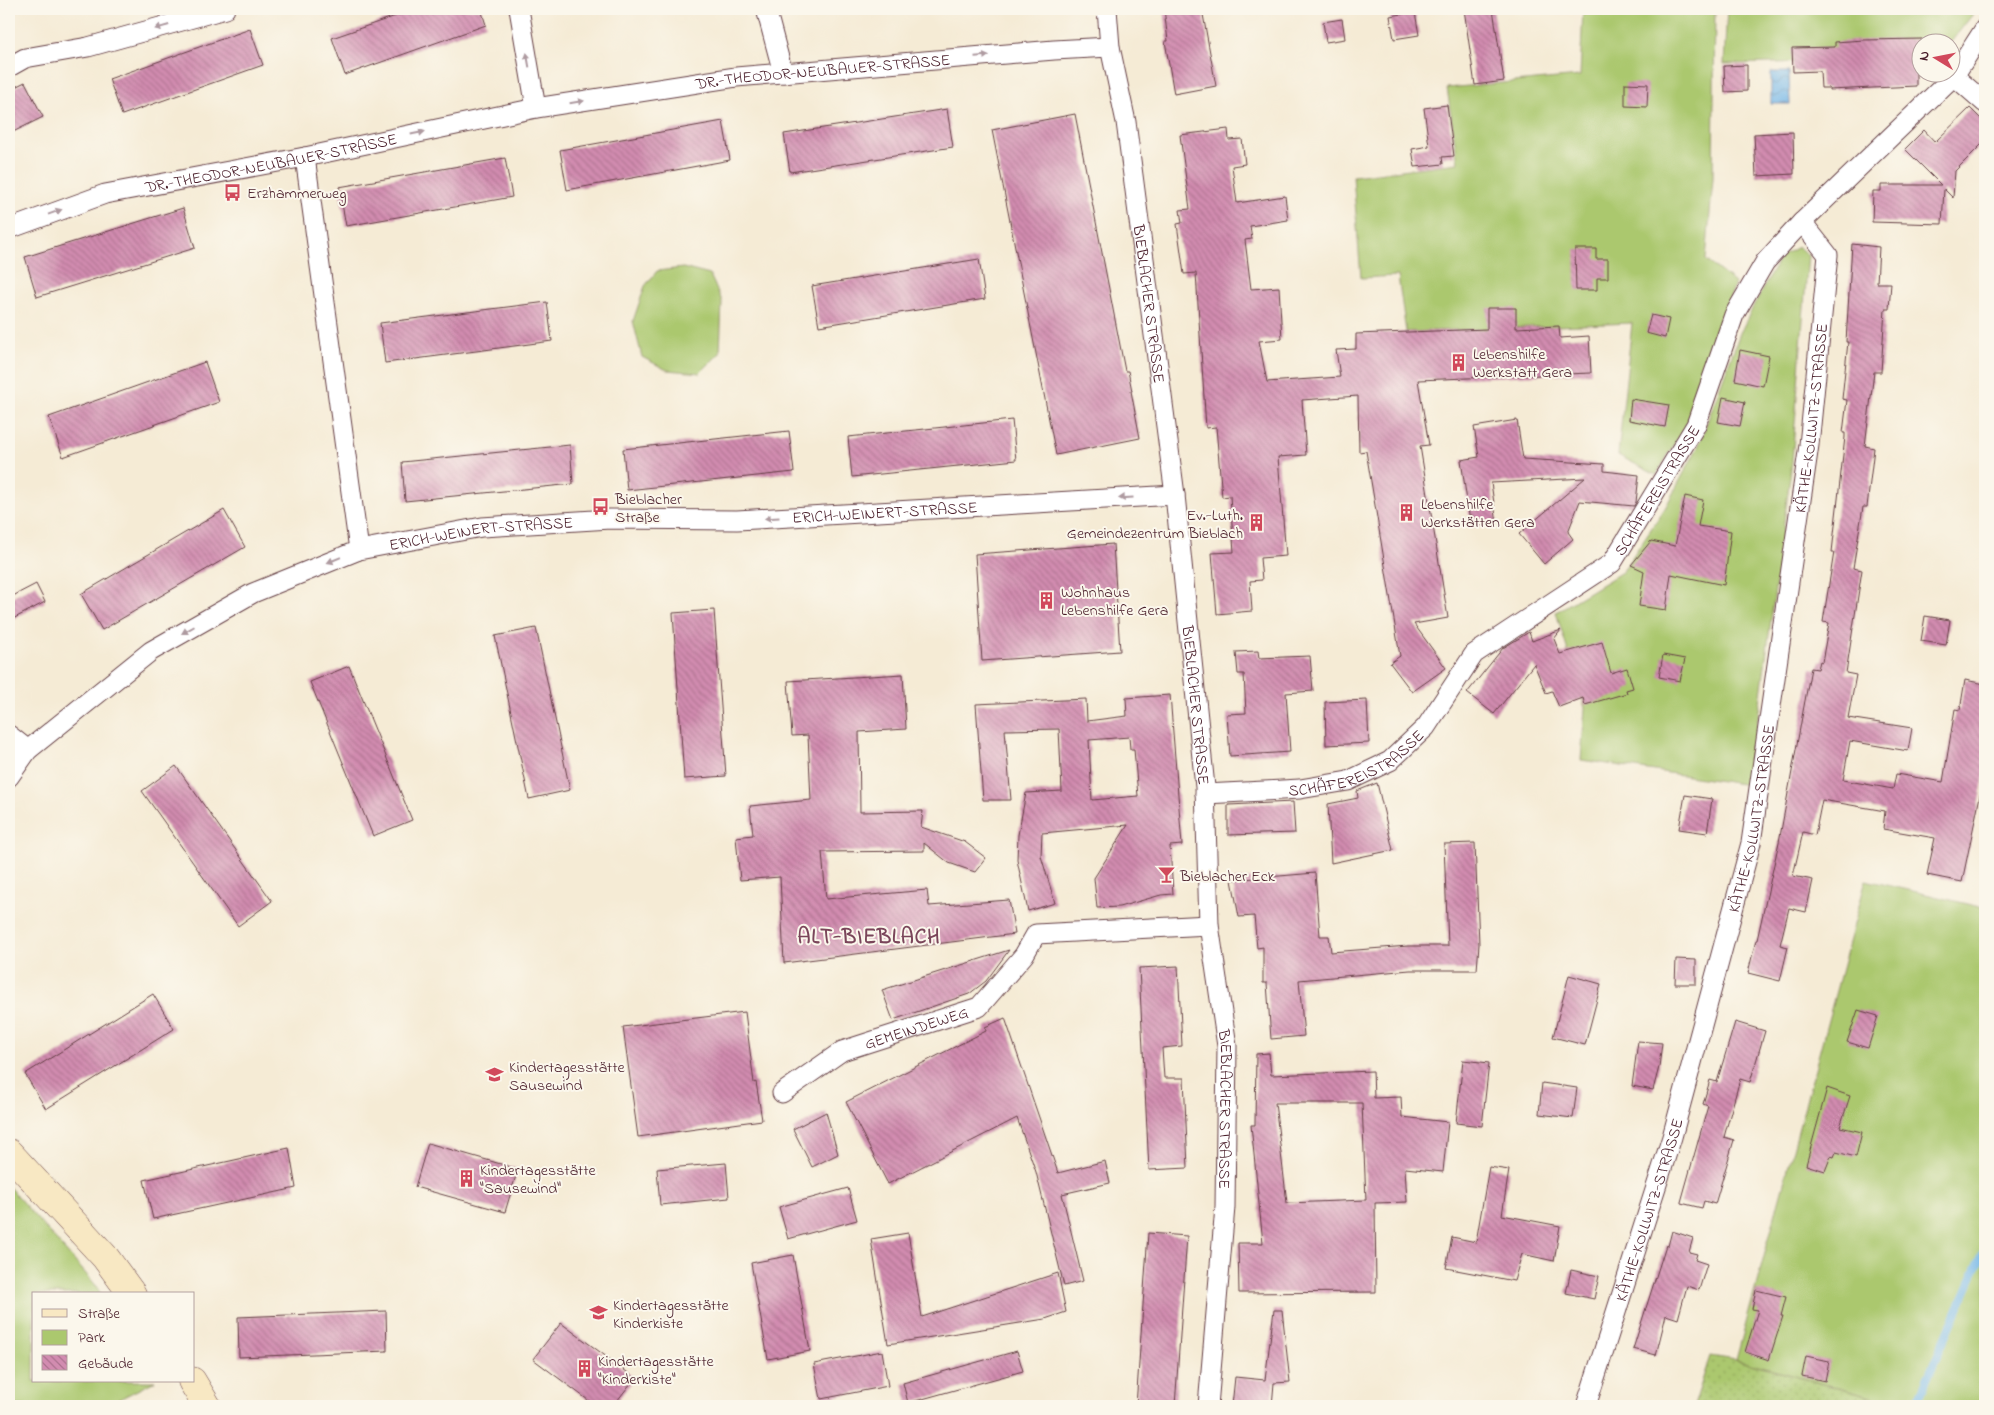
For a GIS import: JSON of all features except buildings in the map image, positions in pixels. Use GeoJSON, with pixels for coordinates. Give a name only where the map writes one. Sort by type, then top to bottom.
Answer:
{"type":"FeatureCollection","features":[{"type":"Feature","properties":{"kind":"street"},"geometry":{"type":"LineString","coordinates":[[9,67],[26,58],[88,47],[226,9]]}},
{"type":"Feature","properties":{"kind":"street"},"geometry":{"type":"LineString","coordinates":[[519,9],[536,108]]}},
{"type":"Feature","properties":{"kind":"street"},"geometry":{"type":"LineString","coordinates":[[766,9],[783,73]]}},
{"type":"Feature","properties":{"kind":"street","name":"BIEBLACHER STRASSE"},"geometry":{"type":"LineString","coordinates":[[1107,9],[1110,47],[1126,122],[1175,495],[1205,794],[1209,925],[1227,1046],[1225,1207],[1208,1406]]}},
{"type":"Feature","properties":{"kind":"street","name":"SCHÄFEREISTRASSE"},"geometry":{"type":"LineString","coordinates":[[1962,64],[1985,28]]}},
{"type":"Feature","properties":{"kind":"street","name":"DR.-THEODOR-NEUBAUER-STRASSE"},"geometry":{"type":"LineString","coordinates":[[9,229],[105,194],[305,157],[536,108],[736,77],[1110,47]]}},
{"type":"Feature","properties":{"kind":"street","name":"SCHÄFEREISTRASSE"},"geometry":{"type":"LineString","coordinates":[[1205,794],[1300,789],[1348,782],[1390,761],[1426,727],[1474,654],[1612,563],[1696,424],[1738,308],[1765,262],[1802,222],[1948,82]]}},
{"type":"Feature","properties":{"kind":"street"},"geometry":{"type":"LineString","coordinates":[[1961,82],[1985,102]]}},
{"type":"Feature","properties":{"kind":"street"},"geometry":{"type":"LineString","coordinates":[[305,157],[359,550]]}},
{"type":"Feature","properties":{"kind":"street","name":"KÄTHE-KOLLWITZ-STRASSE"},"geometry":{"type":"LineString","coordinates":[[1586,1406],[1672,1138],[1751,843],[1809,445],[1828,255],[1802,222]]}},
{"type":"Feature","properties":{"kind":"street","name":"ERICH-WEINERT-STRASSE"},"geometry":{"type":"LineString","coordinates":[[9,777],[28,750],[150,651],[253,593],[359,550],[482,527],[600,519],[737,520],[1175,495]]}},
{"type":"Feature","properties":{"kind":"street"},"geometry":{"type":"LineString","coordinates":[[9,735],[28,750]]}},
{"type":"Feature","properties":{"kind":"street","name":"GEMEINDEWEG"},"geometry":{"type":"LineString","coordinates":[[782,1092],[842,1051],[979,1006],[1024,955],[1036,934],[1209,925]]}},
{"type":"Feature","properties":{"kind":"street"},"geometry":{"type":"LineString","coordinates":[[9,1153],[105,1257],[131,1292]]}},
{"type":"Feature","properties":{"kind":"street"},"geometry":{"type":"LineString","coordinates":[[193,1382],[207,1406]]}},
{"type":"Feature","properties":{"kind":"green space"},"geometry":{"type":"Polygon","coordinates":[[[1583,9],[1715,9],[1713,178],[1706,260],[1735,283],[1689,419],[1656,475],[1618,455],[1632,323],[1406,332],[1398,276],[1361,278],[1353,176],[1458,163],[1447,88],[1580,76],[1583,9]]]}},
{"type":"Feature","properties":{"kind":"green space"},"geometry":{"type":"Polygon","coordinates":[[[1727,9],[1977,9],[1959,32],[1912,32],[1912,60],[1724,64],[1727,9]]]}},
{"type":"Feature","properties":{"kind":"green space"},"geometry":{"type":"Polygon","coordinates":[[[1798,247],[1808,255],[1792,462],[1749,785],[1581,760],[1585,708],[1556,612],[1622,572],[1665,508],[1698,447],[1740,333],[1781,256],[1798,247]]]}},
{"type":"Feature","properties":{"kind":"green space"},"geometry":{"type":"Polygon","coordinates":[[[683,268],[710,275],[722,301],[720,353],[700,373],[667,370],[642,357],[633,321],[645,286],[657,271],[683,268]]]}},
{"type":"Feature","properties":{"kind":"green space"},"geometry":{"type":"Polygon","coordinates":[[[1866,880],[1985,908],[1985,1406],[1904,1406],[1736,1360],[1866,880]]]}},
{"type":"Feature","properties":{"kind":"green space"},"geometry":{"type":"Polygon","coordinates":[[[9,1187],[94,1283],[100,1292],[32,1292],[32,1382],[153,1382],[106,1406],[9,1406],[9,1187]]]}},
{"type":"Feature","properties":{"kind":"green space"},"geometry":{"type":"Polygon","coordinates":[[[1710,1356],[1736,1360],[1904,1406],[1694,1406],[1710,1356]]]}},
{"type":"Feature","properties":{"kind":"water"},"geometry":{"type":"Polygon","coordinates":[[[1771,72],[1789,72],[1790,104],[1771,104],[1771,72]]]}},
{"type":"Feature","properties":{"kind":"waterway"},"geometry":{"type":"LineString","coordinates":[[1920,1395],[1985,1248]]}},
{"type":"Feature","properties":{"kind":"place","name":"Erzhammerweg"},"geometry":{"type":"Point","coordinates":[233,192]}},
{"type":"Feature","properties":{"kind":"place","name":"Lebenshilfe Werkstatt Gera"},"geometry":{"type":"Point","coordinates":[1459,362]}},
{"type":"Feature","properties":{"kind":"place","name":"Bieblacher Straße"},"geometry":{"type":"Point","coordinates":[601,507]}},
{"type":"Feature","properties":{"kind":"place","name":"Lebenshilfe Werkstätten Gera"},"geometry":{"type":"Point","coordinates":[1407,512]}},
{"type":"Feature","properties":{"kind":"place","name":"Ev.-Luth. Gemeindezentrum Bieblach"},"geometry":{"type":"Point","coordinates":[1257,523]}},
{"type":"Feature","properties":{"kind":"place","name":"Wohnhaus Lebenshilfe Gera"},"geometry":{"type":"Point","coordinates":[1047,600]}},
{"type":"Feature","properties":{"kind":"place","name":"Bieblacher Eck"},"geometry":{"type":"Point","coordinates":[1166,875]}},
{"type":"Feature","properties":{"kind":"place","name":"Kindertagesstätte Sausewind"},"geometry":{"type":"Point","coordinates":[495,1075]}},
{"type":"Feature","properties":{"kind":"place","name":"Kindertagesstätte \"Sausewind\""},"geometry":{"type":"Point","coordinates":[466,1178]}},
{"type":"Feature","properties":{"kind":"place","name":"Kindertagesstätte Kinderkiste"},"geometry":{"type":"Point","coordinates":[599,1313]}},
{"type":"Feature","properties":{"kind":"place","name":"Kindertagesstätte \"Kinderkiste\""},"geometry":{"type":"Point","coordinates":[584,1369]}},
{"type":"Feature","properties":{"kind":"district","name":"ALT-BIEBLACH"},"geometry":{"type":"Point","coordinates":[869,936]}}]}
